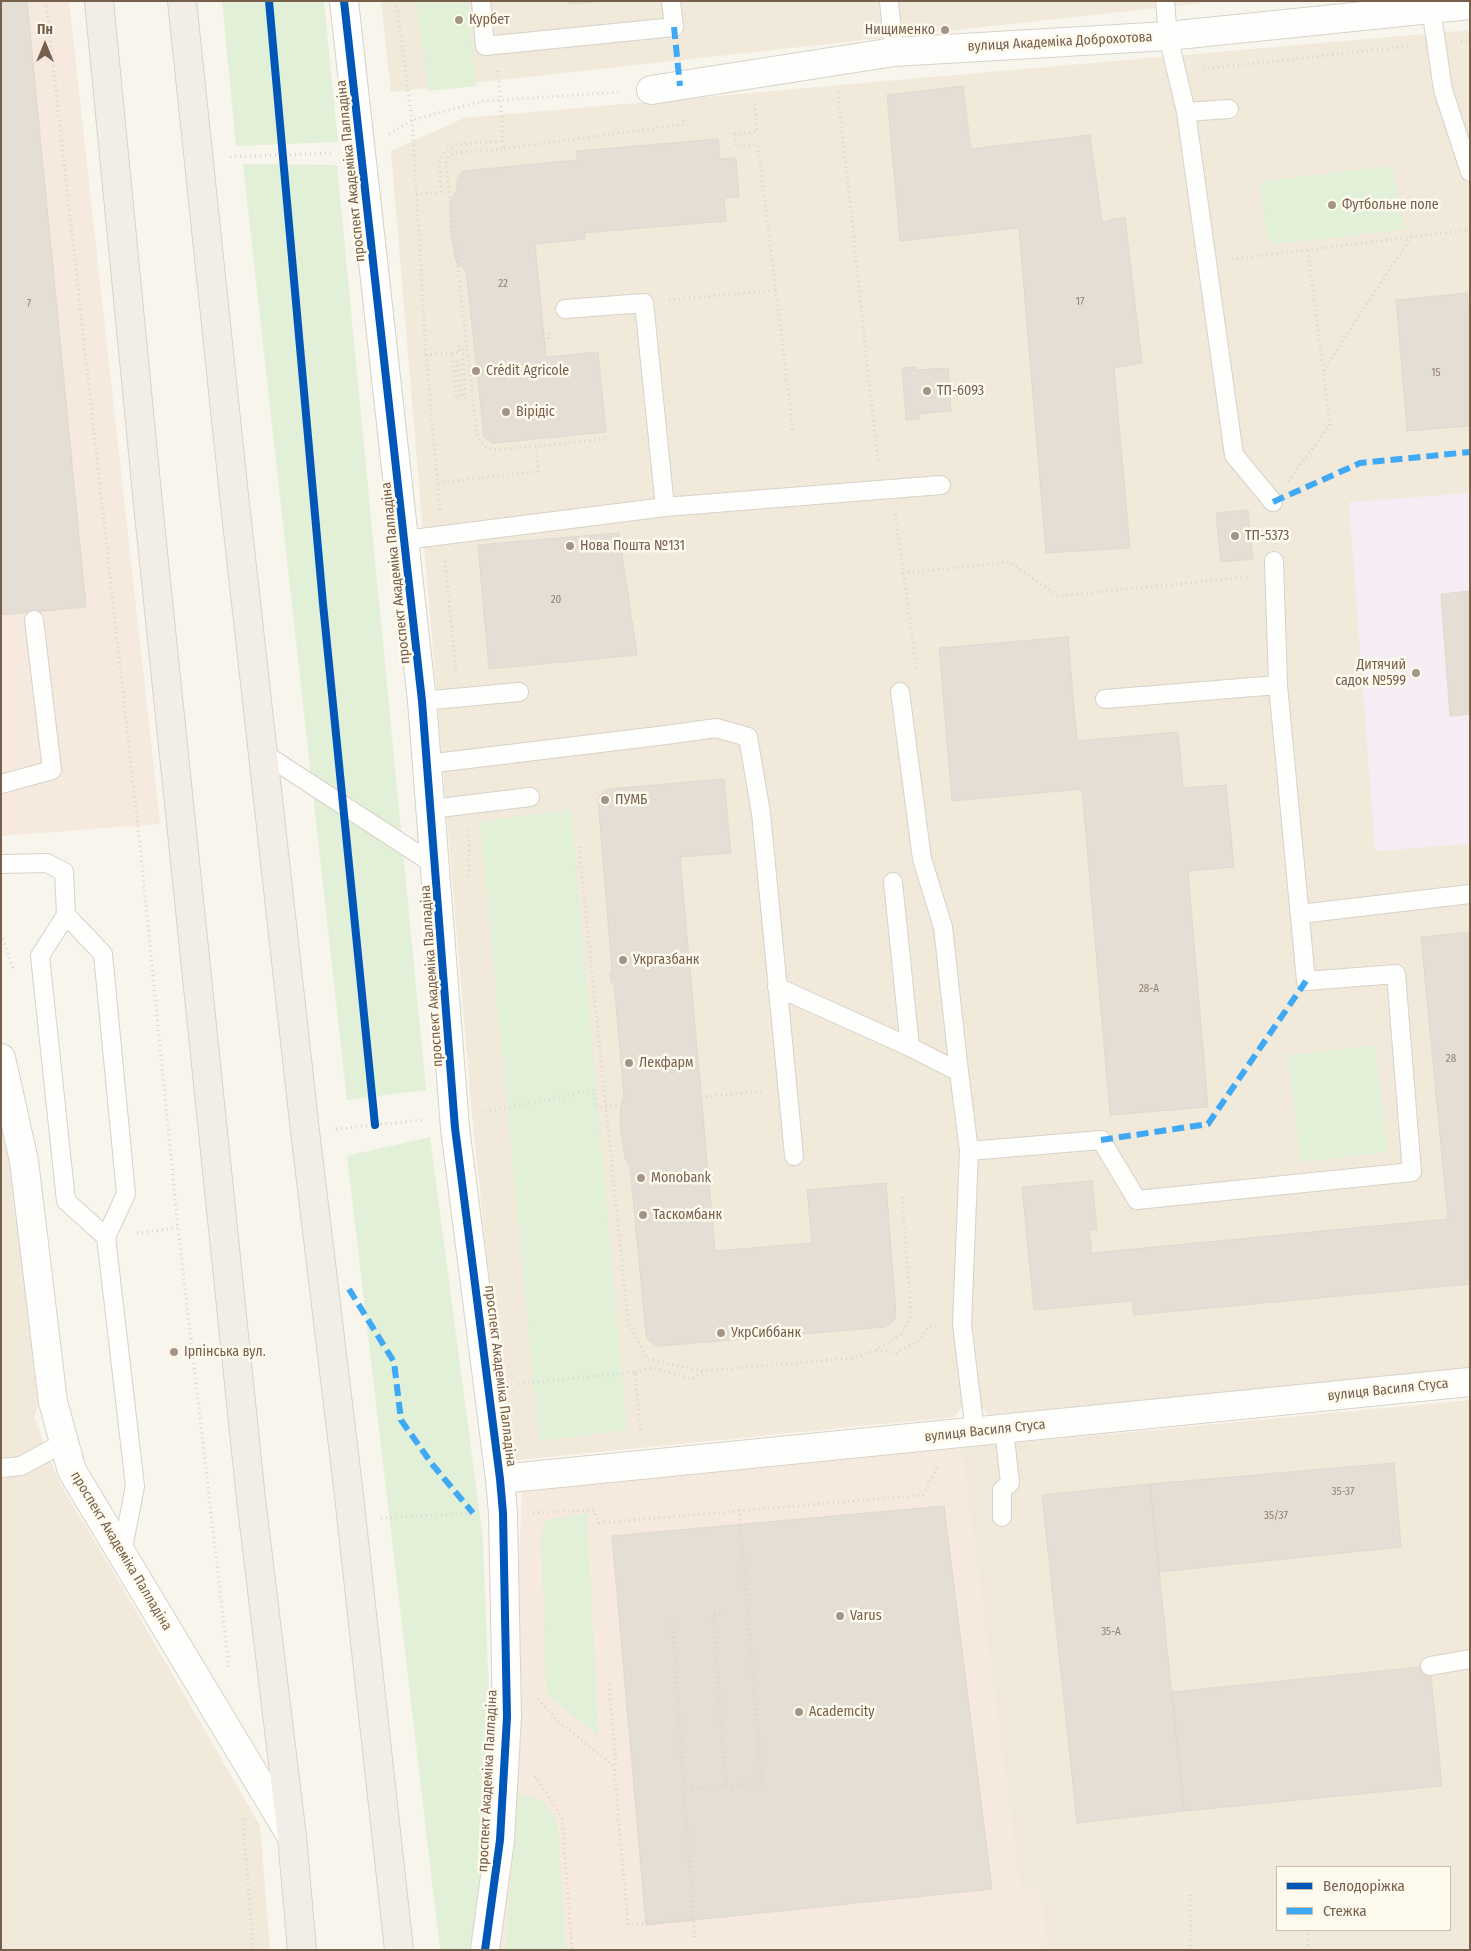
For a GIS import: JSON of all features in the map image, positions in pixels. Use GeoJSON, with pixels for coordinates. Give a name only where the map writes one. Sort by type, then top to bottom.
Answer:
{"type":"FeatureCollection","features":[{"type":"Feature","properties":{"kind":"highway","name":"проспект Академіка Палладіна"},"geometry":{"type":"LineString","coordinates":[[99,1],[148,504],[230,1300],[251,1499],[292,1837],[302,1950]]}},
{"type":"Feature","properties":{"kind":"highway"},"geometry":{"type":"LineString","coordinates":[[182,1],[263,753],[349,1496],[399,1950]]}},
{"type":"Feature","properties":{"kind":"street","name":"проспект Академіка Палладіна"},"geometry":{"type":"LineString","coordinates":[[344,1],[422,701],[455,1128],[500,1479],[507,1717],[500,1840],[485,1950]]}},
{"type":"Feature","properties":{"kind":"street","name":"вулиця Академіка Доброхотова"},"geometry":{"type":"LineString","coordinates":[[651,90],[894,52],[1168,36],[1430,5],[1470,5]]}},
{"type":"Feature","properties":{"kind":"street","name":"проспект Академіка Палладіна"},"geometry":{"type":"LineString","coordinates":[[1,1058],[24,1160],[53,1402],[72,1472],[292,1837]]}},
{"type":"Feature","properties":{"kind":"street","name":"вулиця Василя Стуса"},"geometry":{"type":"LineString","coordinates":[[500,1479],[1470,1382]]}},
{"type":"Feature","properties":{"kind":"lane"},"geometry":{"type":"LineString","coordinates":[[481,1],[485,46],[674,27],[672,1]]}},
{"type":"Feature","properties":{"kind":"lane"},"geometry":{"type":"LineString","coordinates":[[889,1],[894,52]]}},
{"type":"Feature","properties":{"kind":"lane"},"geometry":{"type":"LineString","coordinates":[[1165,1],[1168,36],[1186,112],[1234,454],[1273,502]]}},
{"type":"Feature","properties":{"kind":"lane"},"geometry":{"type":"LineString","coordinates":[[1430,5],[1439,90],[1470,172]]}},
{"type":"Feature","properties":{"kind":"lane"},"geometry":{"type":"LineString","coordinates":[[1186,112],[1228,108]]}},
{"type":"Feature","properties":{"kind":"lane"},"geometry":{"type":"LineString","coordinates":[[566,308],[644,303],[666,508]]}},
{"type":"Feature","properties":{"kind":"lane"},"geometry":{"type":"LineString","coordinates":[[405,540],[666,508],[941,485]]}},
{"type":"Feature","properties":{"kind":"lane"},"geometry":{"type":"LineString","coordinates":[[969,1150],[1101,1140],[1138,1200],[1412,1172],[1396,974],[1306,981],[1278,685],[1274,568]]}},
{"type":"Feature","properties":{"kind":"lane"},"geometry":{"type":"LineString","coordinates":[[1,784],[52,770],[34,620]]}},
{"type":"Feature","properties":{"kind":"lane"},"geometry":{"type":"LineString","coordinates":[[1105,699],[1278,685]]}},
{"type":"Feature","properties":{"kind":"lane"},"geometry":{"type":"LineString","coordinates":[[422,701],[519,692]]}},
{"type":"Feature","properties":{"kind":"lane"},"geometry":{"type":"LineString","coordinates":[[900,692],[922,859],[942,926],[958,1072],[969,1150],[962,1324],[975,1432]]}},
{"type":"Feature","properties":{"kind":"lane"},"geometry":{"type":"LineString","coordinates":[[427,764],[656,737],[716,728],[748,737],[762,813],[794,1156]]}},
{"type":"Feature","properties":{"kind":"lane"},"geometry":{"type":"LineString","coordinates":[[263,753],[435,865]]}},
{"type":"Feature","properties":{"kind":"lane"},"geometry":{"type":"LineString","coordinates":[[431,810],[530,797]]}},
{"type":"Feature","properties":{"kind":"lane"},"geometry":{"type":"LineString","coordinates":[[1,864],[46,863],[64,872],[66,915],[40,956],[66,1201],[106,1238]]}},
{"type":"Feature","properties":{"kind":"lane"},"geometry":{"type":"LineString","coordinates":[[893,882],[910,1047]]}},
{"type":"Feature","properties":{"kind":"lane"},"geometry":{"type":"LineString","coordinates":[[1300,914],[1470,894]]}},
{"type":"Feature","properties":{"kind":"lane"},"geometry":{"type":"LineString","coordinates":[[66,915],[103,954],[126,1194],[106,1238],[135,1486],[122,1553]]}},
{"type":"Feature","properties":{"kind":"lane"},"geometry":{"type":"LineString","coordinates":[[777,987],[910,1047],[958,1072]]}},
{"type":"Feature","properties":{"kind":"lane"},"geometry":{"type":"LineString","coordinates":[[1002,1517],[1002,1490],[1010,1483],[1004,1429]]}},
{"type":"Feature","properties":{"kind":"lane"},"geometry":{"type":"LineString","coordinates":[[1,1468],[21,1466],[63,1442]]}},
{"type":"Feature","properties":{"kind":"lane"},"geometry":{"type":"LineString","coordinates":[[1430,1666],[1470,1659]]}},
{"type":"Feature","properties":{"kind":"path"},"geometry":{"type":"LineString","coordinates":[[46,1],[142,855],[178,1228],[229,1670]]}},
{"type":"Feature","properties":{"kind":"path"},"geometry":{"type":"LineString","coordinates":[[396,1],[412,120],[426,355],[458,698]]}},
{"type":"Feature","properties":{"kind":"path"},"geometry":{"type":"LineString","coordinates":[[497,64],[504,149]]}},
{"type":"Feature","properties":{"kind":"path"},"geometry":{"type":"LineString","coordinates":[[222,157],[361,152],[412,120],[483,101],[651,90]]}},
{"type":"Feature","properties":{"kind":"path"},"geometry":{"type":"LineString","coordinates":[[754,96],[757,132],[735,134],[736,146],[758,145],[793,432]]}},
{"type":"Feature","properties":{"kind":"path"},"geometry":{"type":"LineString","coordinates":[[606,440],[497,450],[485,447],[481,443],[477,436],[446,165],[449,156],[456,152],[504,149],[684,124],[683,109]]}},
{"type":"Feature","properties":{"kind":"path"},"geometry":{"type":"LineString","coordinates":[[416,194],[441,192],[439,163],[445,151],[457,144],[504,141]]}},
{"type":"Feature","properties":{"kind":"path"},"geometry":{"type":"LineString","coordinates":[[281,145],[282,164]]}},
{"type":"Feature","properties":{"kind":"path"},"geometry":{"type":"LineString","coordinates":[[1207,262],[1470,230]]}},
{"type":"Feature","properties":{"kind":"path"},"geometry":{"type":"LineString","coordinates":[[1323,372],[1411,237]]}},
{"type":"Feature","properties":{"kind":"path"},"geometry":{"type":"LineString","coordinates":[[1273,502],[1330,425],[1308,250]]}},
{"type":"Feature","properties":{"kind":"path"},"geometry":{"type":"LineString","coordinates":[[644,303],[776,290]]}},
{"type":"Feature","properties":{"kind":"path"},"geometry":{"type":"LineString","coordinates":[[426,355],[459,353],[458,347],[462,347],[466,398],[463,398],[460,362],[456,362],[460,399],[456,399],[452,354]]}},
{"type":"Feature","properties":{"kind":"path"},"geometry":{"type":"LineString","coordinates":[[462,353],[474,352]]}},
{"type":"Feature","properties":{"kind":"path"},"geometry":{"type":"LineString","coordinates":[[438,483],[538,471],[536,446]]}},
{"type":"Feature","properties":{"kind":"path"},"geometry":{"type":"LineString","coordinates":[[903,573],[1010,562],[1058,596],[1274,568]]}},
{"type":"Feature","properties":{"kind":"path"},"geometry":{"type":"LineString","coordinates":[[469,805],[470,889]]}},
{"type":"Feature","properties":{"kind":"path"},"geometry":{"type":"LineString","coordinates":[[579,847],[628,1322],[647,1360],[703,1371],[852,1358],[875,1350],[903,1333],[910,1315],[902,1196]]}},
{"type":"Feature","properties":{"kind":"path"},"geometry":{"type":"LineString","coordinates":[[1,934],[9,957]]}},
{"type":"Feature","properties":{"kind":"path"},"geometry":{"type":"LineString","coordinates":[[701,1097],[787,1088]]}},
{"type":"Feature","properties":{"kind":"path"},"geometry":{"type":"LineString","coordinates":[[483,1103],[483,1113],[594,1090],[595,1108],[621,1105]]}},
{"type":"Feature","properties":{"kind":"path"},"geometry":{"type":"LineString","coordinates":[[374,1115],[375,1125]]}},
{"type":"Feature","properties":{"kind":"path"},"geometry":{"type":"LineString","coordinates":[[875,1350],[896,1353],[917,1342],[928,1327]]}},
{"type":"Feature","properties":{"kind":"path"},"geometry":{"type":"LineString","coordinates":[[512,1385],[634,1372],[653,1368],[692,1379],[703,1371]]}},
{"type":"Feature","properties":{"kind":"path"},"geometry":{"type":"LineString","coordinates":[[634,1372],[641,1435]]}},
{"type":"Feature","properties":{"kind":"path"},"geometry":{"type":"LineString","coordinates":[[530,1513],[594,1510],[599,1523],[739,1509],[923,1495],[937,1469],[934,1436]]}},
{"type":"Feature","properties":{"kind":"path"},"geometry":{"type":"LineString","coordinates":[[684,1790],[762,1784],[739,1509]]}},
{"type":"Feature","properties":{"kind":"path"},"geometry":{"type":"LineString","coordinates":[[725,1614],[713,1614],[726,1786]]}},
{"type":"Feature","properties":{"kind":"path"},"geometry":{"type":"LineString","coordinates":[[672,1618],[695,1937]]}},
{"type":"Feature","properties":{"kind":"path"},"geometry":{"type":"LineString","coordinates":[[609,1684],[616,1766]]}},
{"type":"Feature","properties":{"kind":"path"},"geometry":{"type":"LineString","coordinates":[[537,1699],[559,1722],[614,1766],[628,1925],[693,1919]]}},
{"type":"Feature","properties":{"kind":"path"},"geometry":{"type":"LineString","coordinates":[[534,1774],[562,1818],[572,1950]]}},
{"type":"Feature","properties":{"kind":"path"},"geometry":{"type":"LineString","coordinates":[[243,1814],[253,1950]]}},
{"type":"Feature","properties":{"kind":"path"},"geometry":{"type":"LineString","coordinates":[[1190,1895],[1191,1950]]}},
{"type":"Feature","properties":{"kind":"path"},"geometry":{"type":"LineString","coordinates":[[1308,1950],[1309,1931]]}},
{"type":"Feature","properties":{"kind":"shaded area"},"geometry":{"type":"Polygon","coordinates":[[[1,1],[69,1],[160,824],[1,836],[1,1]]]}},
{"type":"Feature","properties":{"kind":"shaded area"},"geometry":{"type":"Polygon","coordinates":[[[381,1],[1220,1],[391,92],[381,1]]]}},
{"type":"Feature","properties":{"kind":"shaded area"},"geometry":{"type":"Polygon","coordinates":[[[1470,30],[1470,1368],[989,1415],[970,1397],[954,1417],[517,1460],[505,1437],[471,1103],[391,151],[464,118],[1470,30]]]}},
{"type":"Feature","properties":{"kind":"shaded area","name":"Дитячий садок №599"},"geometry":{"type":"Polygon","coordinates":[[[1470,493],[1470,844],[1375,851],[1349,502],[1470,493]]]}},
{"type":"Feature","properties":{"kind":"shaded area"},"geometry":{"type":"Polygon","coordinates":[[[1,1123],[11,1167],[38,1405],[34,1418],[60,1484],[118,1580],[260,1826],[270,1950],[1,1950],[1,1123]]]}},
{"type":"Feature","properties":{"kind":"shaded area"},"geometry":{"type":"Polygon","coordinates":[[[1470,1400],[1470,1950],[1044,1950],[1039,1889],[1020,1888],[961,1448],[1470,1400]]]}},
{"type":"Feature","properties":{"kind":"shaded area"},"geometry":{"type":"Polygon","coordinates":[[[961,1448],[1020,1887],[1039,1888],[1048,1950],[491,1950],[512,1752],[522,1489],[961,1448]]]}},
{"type":"Feature","properties":{"kind":"green space"},"geometry":{"type":"Polygon","coordinates":[[[222,1],[324,1],[338,142],[236,146],[222,1]]]}},
{"type":"Feature","properties":{"kind":"green space"},"geometry":{"type":"Polygon","coordinates":[[[416,1],[468,1],[476,86],[428,91],[416,1]]]}},
{"type":"Feature","properties":{"kind":"green space"},"geometry":{"type":"Polygon","coordinates":[[[243,164],[337,165],[426,1090],[347,1100],[243,164]]]}},
{"type":"Feature","properties":{"kind":"green space","name":"Футбольне поле"},"geometry":{"type":"Polygon","coordinates":[[[1392,166],[1405,229],[1269,245],[1259,182],[1392,166]]]}},
{"type":"Feature","properties":{"kind":"green space"},"geometry":{"type":"Polygon","coordinates":[[[571,809],[627,1430],[539,1441],[480,822],[571,809]]]}},
{"type":"Feature","properties":{"kind":"green space"},"geometry":{"type":"Polygon","coordinates":[[[1375,1045],[1388,1152],[1301,1162],[1288,1055],[1375,1045]]]}},
{"type":"Feature","properties":{"kind":"green space"},"geometry":{"type":"Polygon","coordinates":[[[430,1137],[483,1539],[494,1826],[478,1950],[440,1950],[347,1156],[430,1137]]]}},
{"type":"Feature","properties":{"kind":"green space"},"geometry":{"type":"Polygon","coordinates":[[[587,1513],[599,1737],[546,1693],[541,1538],[546,1520],[587,1513]]]}},
{"type":"Feature","properties":{"kind":"green space"},"geometry":{"type":"Polygon","coordinates":[[[518,1794],[529,1795],[544,1802],[553,1814],[558,1827],[566,1950],[505,1950],[518,1794]]]}},
{"type":"Feature","properties":{"kind":"building"},"geometry":{"type":"Polygon","coordinates":[[[1,1],[27,1],[86,607],[1,615],[1,1]]]}},
{"type":"Feature","properties":{"kind":"building"},"geometry":{"type":"Polygon","coordinates":[[[569,1],[605,1],[569,4],[569,1]]]}},
{"type":"Feature","properties":{"kind":"building"},"geometry":{"type":"Polygon","coordinates":[[[963,86],[971,149],[1090,135],[1102,222],[1125,217],[1142,363],[1114,368],[1130,548],[1046,553],[1019,228],[900,241],[887,95],[963,86]]]}},
{"type":"Feature","properties":{"kind":"building"},"geometry":{"type":"Polygon","coordinates":[[[718,139],[720,159],[736,158],[739,197],[724,198],[726,221],[584,233],[585,239],[535,244],[546,357],[598,352],[606,432],[496,443],[492,443],[484,437],[466,270],[458,264],[455,257],[450,229],[450,203],[457,189],[457,179],[463,171],[577,160],[577,151],[718,139]]]}},
{"type":"Feature","properties":{"kind":"building"},"geometry":{"type":"Polygon","coordinates":[[[1467,293],[1470,321],[1470,426],[1407,431],[1396,300],[1467,293]]]}},
{"type":"Feature","properties":{"kind":"building","name":"ТП-6093"},"geometry":{"type":"Polygon","coordinates":[[[915,367],[916,370],[948,368],[951,411],[919,414],[919,419],[906,420],[902,368],[915,367]]]}},
{"type":"Feature","properties":{"kind":"building","name":"ТП-5373"},"geometry":{"type":"Polygon","coordinates":[[[1248,510],[1253,559],[1221,562],[1216,513],[1248,510]]]}},
{"type":"Feature","properties":{"kind":"building"},"geometry":{"type":"Polygon","coordinates":[[[619,533],[637,655],[489,669],[478,545],[619,533]]]}},
{"type":"Feature","properties":{"kind":"building"},"geometry":{"type":"Polygon","coordinates":[[[1470,591],[1470,714],[1450,716],[1441,594],[1470,591]]]}},
{"type":"Feature","properties":{"kind":"building"},"geometry":{"type":"Polygon","coordinates":[[[1068,637],[1077,741],[1178,732],[1183,788],[1226,785],[1234,867],[1188,871],[1208,1107],[1110,1115],[1082,789],[952,801],[939,648],[1068,637]]]}},
{"type":"Feature","properties":{"kind":"building"},"geometry":{"type":"Polygon","coordinates":[[[724,779],[731,853],[680,857],[715,1251],[812,1243],[807,1190],[886,1183],[896,1314],[895,1318],[885,1327],[660,1346],[655,1345],[648,1339],[646,1334],[630,1167],[625,1158],[620,1122],[621,1105],[624,1097],[614,983],[611,982],[610,972],[612,970],[598,798],[608,789],[724,779]]]}},
{"type":"Feature","properties":{"kind":"building"},"geometry":{"type":"Polygon","coordinates":[[[1470,932],[1470,1284],[1134,1315],[1132,1301],[1034,1310],[1022,1187],[1092,1181],[1097,1230],[1089,1230],[1092,1253],[1448,1219],[1421,937],[1470,932]]]}},
{"type":"Feature","properties":{"kind":"building"},"geometry":{"type":"Polygon","coordinates":[[[1394,1463],[1401,1547],[1159,1572],[1150,1484],[1394,1463]]]}},
{"type":"Feature","properties":{"kind":"building"},"geometry":{"type":"Polygon","coordinates":[[[1150,1484],[1184,1811],[1077,1823],[1042,1495],[1150,1484]]]}},
{"type":"Feature","properties":{"kind":"building","name":"Academcity"},"geometry":{"type":"Polygon","coordinates":[[[944,1506],[992,1889],[646,1925],[612,1536],[944,1506]]]}},
{"type":"Feature","properties":{"kind":"building"},"geometry":{"type":"Polygon","coordinates":[[[1430,1666],[1442,1786],[1184,1811],[1172,1692],[1430,1666]]]}},
{"type":"Feature","properties":{"kind":"marked path"},"geometry":{"type":"LineString","coordinates":[[674,27],[680,86]]}},
{"type":"Feature","properties":{"kind":"marked path"},"geometry":{"type":"LineString","coordinates":[[1273,502],[1360,463],[1470,452]]}},
{"type":"Feature","properties":{"kind":"marked path"},"geometry":{"type":"LineString","coordinates":[[1101,1140],[1208,1124],[1306,981]]}},
{"type":"Feature","properties":{"kind":"marked path"},"geometry":{"type":"LineString","coordinates":[[349,1289],[394,1362],[401,1420],[432,1464],[473,1513]]}},
{"type":"Feature","properties":{"kind":"cycle path"},"geometry":{"type":"LineString","coordinates":[[269,1],[323,604],[375,1125]]}},
{"type":"Feature","properties":{"kind":"cycle path"},"geometry":{"type":"LineString","coordinates":[[344,1],[422,701],[455,1128],[503,1513],[507,1717],[500,1840],[485,1950]]}},
{"type":"Feature","properties":{"kind":"place","name":"Курбет"},"geometry":{"type":"Point","coordinates":[459,20]}},
{"type":"Feature","properties":{"kind":"place","name":"Нищименко"},"geometry":{"type":"Point","coordinates":[945,30]}},
{"type":"Feature","properties":{"kind":"place","name":"Футбольне поле"},"geometry":{"type":"Point","coordinates":[1332,205]}},
{"type":"Feature","properties":{"kind":"place","name":"Crédit Agricole"},"geometry":{"type":"Point","coordinates":[476,371]}},
{"type":"Feature","properties":{"kind":"place","name":"ТП-6093"},"geometry":{"type":"Point","coordinates":[927,391]}},
{"type":"Feature","properties":{"kind":"place","name":"Вірідіс"},"geometry":{"type":"Point","coordinates":[506,412]}},
{"type":"Feature","properties":{"kind":"place","name":"ТП-5373"},"geometry":{"type":"Point","coordinates":[1235,536]}},
{"type":"Feature","properties":{"kind":"place","name":"Нова Пошта №131"},"geometry":{"type":"Point","coordinates":[570,546]}},
{"type":"Feature","properties":{"kind":"place","name":"Дитячий садок №599"},"geometry":{"type":"Point","coordinates":[1416,673]}},
{"type":"Feature","properties":{"kind":"place","name":"ПУМБ"},"geometry":{"type":"Point","coordinates":[605,800]}},
{"type":"Feature","properties":{"kind":"place","name":"Укргазбанк"},"geometry":{"type":"Point","coordinates":[623,960]}},
{"type":"Feature","properties":{"kind":"place","name":"Лекфарм"},"geometry":{"type":"Point","coordinates":[629,1063]}},
{"type":"Feature","properties":{"kind":"place","name":"Monobank"},"geometry":{"type":"Point","coordinates":[641,1178]}},
{"type":"Feature","properties":{"kind":"place","name":"Таскомбанк"},"geometry":{"type":"Point","coordinates":[643,1215]}},
{"type":"Feature","properties":{"kind":"place","name":"УкрСиббанк"},"geometry":{"type":"Point","coordinates":[721,1333]}},
{"type":"Feature","properties":{"kind":"place","name":"Ірпінська вул."},"geometry":{"type":"Point","coordinates":[174,1352]}},
{"type":"Feature","properties":{"kind":"place","name":"Varus"},"geometry":{"type":"Point","coordinates":[840,1616]}},
{"type":"Feature","properties":{"kind":"place","name":"Academcity"},"geometry":{"type":"Point","coordinates":[799,1712]}}]}
